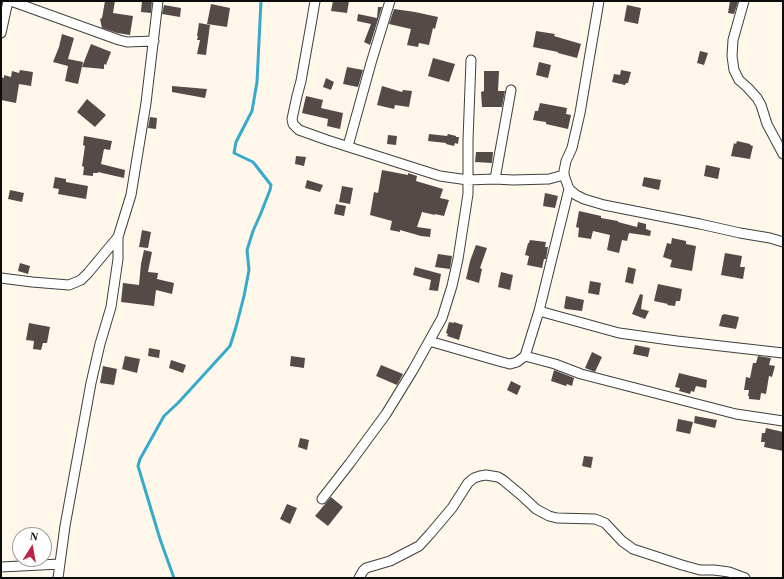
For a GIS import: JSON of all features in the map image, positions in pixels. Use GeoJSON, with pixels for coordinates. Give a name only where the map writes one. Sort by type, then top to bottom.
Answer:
{"type":"FeatureCollection","features":[{"type":"Feature","properties":{"kind":"street"},"geometry":{"type":"LineString","coordinates":[[1,33],[9,1],[119,40],[127,42],[154,41]]}},
{"type":"Feature","properties":{"kind":"street"},"geometry":{"type":"LineString","coordinates":[[58,578],[65,526],[91,383],[100,344],[111,308],[118,259],[118,237],[130,195],[146,103],[158,1]]}},
{"type":"Feature","properties":{"kind":"street"},"geometry":{"type":"LineString","coordinates":[[315,1],[301,81],[292,114],[293,124],[299,130],[411,168],[440,176],[468,180],[513,180],[550,178],[564,175]]}},
{"type":"Feature","properties":{"kind":"street"},"geometry":{"type":"LineString","coordinates":[[348,146],[390,1]]}},
{"type":"Feature","properties":{"kind":"street"},"geometry":{"type":"LineString","coordinates":[[599,1],[580,113],[572,148],[566,161],[564,175],[569,188],[584,200],[770,238],[783,242]]}},
{"type":"Feature","properties":{"kind":"street"},"geometry":{"type":"LineString","coordinates":[[744,1],[734,40],[732,56],[734,70],[739,80],[757,98],[761,105],[767,124],[783,154]]}},
{"type":"Feature","properties":{"kind":"street"},"geometry":{"type":"LineString","coordinates":[[322,499],[350,464],[406,384],[442,318],[452,286],[458,259],[468,194],[468,140],[471,60]]}},
{"type":"Feature","properties":{"kind":"street"},"geometry":{"type":"LineString","coordinates":[[495,179],[512,90]]}},
{"type":"Feature","properties":{"kind":"street"},"geometry":{"type":"LineString","coordinates":[[429,341],[510,364],[517,362],[525,356],[539,311],[569,188]]}},
{"type":"Feature","properties":{"kind":"street"},"geometry":{"type":"LineString","coordinates":[[1,278],[69,285],[81,280],[88,274],[118,237]]}},
{"type":"Feature","properties":{"kind":"street"},"geometry":{"type":"LineString","coordinates":[[539,311],[618,333],[783,353]]}},
{"type":"Feature","properties":{"kind":"street"},"geometry":{"type":"LineString","coordinates":[[525,356],[555,364],[580,374],[736,414],[783,421]]}},
{"type":"Feature","properties":{"kind":"street"},"geometry":{"type":"LineString","coordinates":[[359,578],[366,568],[390,561],[419,546],[452,508],[468,483],[474,478],[486,475],[498,477],[503,480],[536,509],[549,516],[557,518],[595,519],[605,524],[622,541],[633,549],[682,566],[700,570],[729,572],[745,578]]}},
{"type":"Feature","properties":{"kind":"street"},"geometry":{"type":"LineString","coordinates":[[1,567],[60,564]]}},
{"type":"Feature","properties":{"kind":"building"},"geometry":{"type":"Polygon","coordinates":[[[105,1],[115,1],[113,13],[133,16],[130,35],[117,33],[102,28],[100,19],[102,18],[105,1]]]}},
{"type":"Feature","properties":{"kind":"building"},"geometry":{"type":"Polygon","coordinates":[[[142,1],[152,1],[151,13],[141,12],[142,1]]]}},
{"type":"Feature","properties":{"kind":"building"},"geometry":{"type":"Polygon","coordinates":[[[333,1],[349,1],[347,13],[331,11],[333,1]]]}},
{"type":"Feature","properties":{"kind":"building"},"geometry":{"type":"Polygon","coordinates":[[[730,1],[738,2],[734,14],[728,13],[730,1]]]}},
{"type":"Feature","properties":{"kind":"building"},"geometry":{"type":"Polygon","coordinates":[[[211,4],[230,8],[227,27],[207,24],[211,4]]]}},
{"type":"Feature","properties":{"kind":"building"},"geometry":{"type":"Polygon","coordinates":[[[164,5],[181,8],[180,17],[162,14],[164,5]]]}},
{"type":"Feature","properties":{"kind":"building"},"geometry":{"type":"Polygon","coordinates":[[[627,5],[641,8],[638,24],[624,21],[627,5]]]}},
{"type":"Feature","properties":{"kind":"building"},"geometry":{"type":"Polygon","coordinates":[[[378,7],[382,7],[370,45],[364,42],[371,24],[357,21],[358,14],[377,18],[378,7]]]}},
{"type":"Feature","properties":{"kind":"building"},"geometry":{"type":"Polygon","coordinates":[[[394,9],[438,17],[435,29],[433,28],[429,45],[419,43],[418,47],[407,45],[411,29],[389,24],[394,9]]]}},
{"type":"Feature","properties":{"kind":"building"},"geometry":{"type":"Polygon","coordinates":[[[199,23],[210,25],[206,55],[197,54],[200,40],[197,40],[199,23]]]}},
{"type":"Feature","properties":{"kind":"building"},"geometry":{"type":"Polygon","coordinates":[[[536,31],[555,34],[554,36],[581,44],[577,58],[558,52],[533,47],[536,31]]]}},
{"type":"Feature","properties":{"kind":"building"},"geometry":{"type":"Polygon","coordinates":[[[62,34],[74,38],[68,59],[83,62],[78,84],[65,81],[68,66],[53,62],[62,34]]]}},
{"type":"Feature","properties":{"kind":"building"},"geometry":{"type":"Polygon","coordinates":[[[91,44],[111,52],[106,65],[104,64],[104,69],[82,67],[91,44]]]}},
{"type":"Feature","properties":{"kind":"building"},"geometry":{"type":"Polygon","coordinates":[[[700,51],[708,53],[704,65],[697,63],[700,51]]]}},
{"type":"Feature","properties":{"kind":"building"},"geometry":{"type":"Polygon","coordinates":[[[433,58],[455,64],[449,82],[428,76],[433,58]]]}},
{"type":"Feature","properties":{"kind":"building"},"geometry":{"type":"Polygon","coordinates":[[[539,62],[551,65],[548,78],[536,75],[539,62]]]}},
{"type":"Feature","properties":{"kind":"building"},"geometry":{"type":"Polygon","coordinates":[[[347,67],[363,70],[358,87],[343,84],[347,67]]]}},
{"type":"Feature","properties":{"kind":"building"},"geometry":{"type":"Polygon","coordinates":[[[20,70],[33,72],[31,86],[19,84],[16,103],[1,100],[1,77],[4,78],[4,75],[11,77],[12,71],[19,73],[20,70]]]}},
{"type":"Feature","properties":{"kind":"building"},"geometry":{"type":"Polygon","coordinates":[[[621,70],[631,72],[628,83],[625,85],[612,82],[614,74],[620,75],[621,70]]]}},
{"type":"Feature","properties":{"kind":"building"},"geometry":{"type":"Polygon","coordinates":[[[484,71],[499,71],[498,91],[505,91],[502,107],[482,107],[481,92],[484,91],[484,71]]]}},
{"type":"Feature","properties":{"kind":"building"},"geometry":{"type":"Polygon","coordinates":[[[326,78],[334,82],[331,90],[323,87],[326,78]]]}},
{"type":"Feature","properties":{"kind":"building"},"geometry":{"type":"Polygon","coordinates":[[[172,86],[207,89],[205,98],[172,92],[172,86]]]}},
{"type":"Feature","properties":{"kind":"building"},"geometry":{"type":"Polygon","coordinates":[[[382,86],[402,92],[403,90],[412,91],[409,107],[395,105],[394,109],[377,105],[382,86]]]}},
{"type":"Feature","properties":{"kind":"building"},"geometry":{"type":"Polygon","coordinates":[[[306,96],[323,100],[321,108],[343,113],[340,129],[327,126],[328,119],[302,113],[306,96]]]}},
{"type":"Feature","properties":{"kind":"building"},"geometry":{"type":"Polygon","coordinates":[[[87,99],[106,115],[95,127],[77,112],[87,99]]]}},
{"type":"Feature","properties":{"kind":"building"},"geometry":{"type":"Polygon","coordinates":[[[540,103],[567,108],[566,114],[571,115],[568,129],[546,124],[546,122],[533,120],[535,111],[538,111],[540,103]]]}},
{"type":"Feature","properties":{"kind":"building"},"geometry":{"type":"Polygon","coordinates":[[[150,117],[157,118],[156,129],[148,128],[150,117]]]}},
{"type":"Feature","properties":{"kind":"building"},"geometry":{"type":"Polygon","coordinates":[[[429,134],[447,136],[448,134],[459,137],[458,144],[455,143],[454,146],[446,143],[428,141],[429,134]]]}},
{"type":"Feature","properties":{"kind":"building"},"geometry":{"type":"Polygon","coordinates":[[[388,135],[397,136],[396,145],[387,144],[388,135]]]}},
{"type":"Feature","properties":{"kind":"building"},"geometry":{"type":"Polygon","coordinates":[[[84,136],[112,141],[110,150],[104,149],[101,164],[125,170],[124,178],[98,172],[93,173],[93,176],[83,175],[84,167],[82,166],[85,146],[83,145],[84,136]]]}},
{"type":"Feature","properties":{"kind":"building"},"geometry":{"type":"Polygon","coordinates":[[[737,141],[753,146],[750,159],[731,156],[734,143],[736,144],[737,141]]]}},
{"type":"Feature","properties":{"kind":"building"},"geometry":{"type":"Polygon","coordinates":[[[476,152],[493,152],[492,163],[475,162],[476,152]]]}},
{"type":"Feature","properties":{"kind":"building"},"geometry":{"type":"Polygon","coordinates":[[[296,156],[306,157],[304,166],[295,164],[296,156]]]}},
{"type":"Feature","properties":{"kind":"building"},"geometry":{"type":"Polygon","coordinates":[[[706,165],[720,168],[718,179],[704,176],[706,165]]]}},
{"type":"Feature","properties":{"kind":"building"},"geometry":{"type":"Polygon","coordinates":[[[382,170],[408,175],[408,173],[417,176],[416,181],[443,189],[440,198],[449,200],[444,216],[422,212],[417,227],[431,229],[430,237],[400,230],[400,232],[390,230],[392,221],[370,215],[374,192],[378,193],[382,170]]]}},
{"type":"Feature","properties":{"kind":"building"},"geometry":{"type":"Polygon","coordinates":[[[55,177],[66,179],[66,182],[88,186],[86,199],[58,194],[59,189],[53,188],[55,177]]]}},
{"type":"Feature","properties":{"kind":"building"},"geometry":{"type":"Polygon","coordinates":[[[644,177],[661,180],[659,190],[642,186],[644,177]]]}},
{"type":"Feature","properties":{"kind":"building"},"geometry":{"type":"Polygon","coordinates":[[[307,180],[323,185],[320,192],[305,188],[307,180]]]}},
{"type":"Feature","properties":{"kind":"building"},"geometry":{"type":"Polygon","coordinates":[[[342,186],[353,188],[350,204],[339,202],[342,186]]]}},
{"type":"Feature","properties":{"kind":"building"},"geometry":{"type":"Polygon","coordinates":[[[10,190],[24,193],[22,202],[8,199],[10,190]]]}},
{"type":"Feature","properties":{"kind":"building"},"geometry":{"type":"Polygon","coordinates":[[[545,193],[558,196],[555,208],[543,206],[545,193]]]}},
{"type":"Feature","properties":{"kind":"building"},"geometry":{"type":"Polygon","coordinates":[[[336,204],[346,206],[344,216],[334,214],[336,204]]]}},
{"type":"Feature","properties":{"kind":"building"},"geometry":{"type":"Polygon","coordinates":[[[579,211],[637,227],[638,222],[646,224],[646,229],[651,231],[650,236],[629,233],[627,241],[622,240],[619,253],[607,250],[610,235],[593,231],[591,239],[578,237],[579,228],[576,227],[579,211]]]}},
{"type":"Feature","properties":{"kind":"building"},"geometry":{"type":"Polygon","coordinates":[[[142,230],[151,232],[148,248],[139,247],[142,230]]]}},
{"type":"Feature","properties":{"kind":"building"},"geometry":{"type":"Polygon","coordinates":[[[672,238],[686,241],[686,244],[696,246],[692,271],[670,267],[672,260],[663,257],[667,243],[671,244],[672,238]]]}},
{"type":"Feature","properties":{"kind":"building"},"geometry":{"type":"Polygon","coordinates":[[[530,240],[546,242],[545,247],[548,247],[546,259],[544,259],[542,268],[527,265],[529,256],[525,255],[530,240]]]}},
{"type":"Feature","properties":{"kind":"building"},"geometry":{"type":"Polygon","coordinates":[[[476,245],[487,248],[480,268],[482,269],[479,283],[466,279],[470,261],[476,245]]]}},
{"type":"Feature","properties":{"kind":"building"},"geometry":{"type":"Polygon","coordinates":[[[144,250],[152,252],[148,272],[158,273],[157,279],[174,283],[172,294],[156,290],[154,306],[121,302],[123,283],[139,285],[144,250]]]}},
{"type":"Feature","properties":{"kind":"building"},"geometry":{"type":"Polygon","coordinates":[[[725,253],[742,256],[740,267],[745,267],[743,279],[721,275],[725,253]]]}},
{"type":"Feature","properties":{"kind":"building"},"geometry":{"type":"Polygon","coordinates":[[[438,254],[452,256],[450,269],[435,267],[438,254]]]}},
{"type":"Feature","properties":{"kind":"building"},"geometry":{"type":"Polygon","coordinates":[[[20,263],[30,266],[28,274],[18,271],[20,263]]]}},
{"type":"Feature","properties":{"kind":"building"},"geometry":{"type":"Polygon","coordinates":[[[415,267],[441,274],[438,291],[429,290],[431,280],[413,275],[415,267]]]}},
{"type":"Feature","properties":{"kind":"building"},"geometry":{"type":"Polygon","coordinates":[[[628,267],[636,269],[633,284],[625,282],[628,267]]]}},
{"type":"Feature","properties":{"kind":"building"},"geometry":{"type":"Polygon","coordinates":[[[501,272],[513,275],[510,290],[498,287],[501,272]]]}},
{"type":"Feature","properties":{"kind":"building"},"geometry":{"type":"Polygon","coordinates":[[[590,281],[601,283],[599,295],[588,293],[590,281]]]}},
{"type":"Feature","properties":{"kind":"building"},"geometry":{"type":"Polygon","coordinates":[[[658,284],[682,289],[680,301],[676,301],[675,306],[654,301],[658,284]]]}},
{"type":"Feature","properties":{"kind":"building"},"geometry":{"type":"Polygon","coordinates":[[[640,294],[643,295],[641,309],[649,311],[645,319],[632,314],[640,294]]]}},
{"type":"Feature","properties":{"kind":"building"},"geometry":{"type":"Polygon","coordinates":[[[566,296],[584,300],[582,311],[564,308],[566,296]]]}},
{"type":"Feature","properties":{"kind":"building"},"geometry":{"type":"Polygon","coordinates":[[[724,314],[739,317],[736,329],[719,326],[722,315],[724,314]]]}},
{"type":"Feature","properties":{"kind":"building"},"geometry":{"type":"Polygon","coordinates":[[[449,322],[463,325],[459,340],[447,336],[448,334],[446,333],[449,322]]]}},
{"type":"Feature","properties":{"kind":"building"},"geometry":{"type":"Polygon","coordinates":[[[29,323],[50,327],[47,343],[43,343],[41,350],[33,349],[34,341],[26,340],[29,323]]]}},
{"type":"Feature","properties":{"kind":"building"},"geometry":{"type":"Polygon","coordinates":[[[635,345],[650,348],[648,357],[633,354],[635,345]]]}},
{"type":"Feature","properties":{"kind":"building"},"geometry":{"type":"Polygon","coordinates":[[[149,348],[160,350],[159,358],[148,356],[149,348]]]}},
{"type":"Feature","properties":{"kind":"building"},"geometry":{"type":"Polygon","coordinates":[[[592,352],[602,357],[595,372],[585,368],[592,352]]]}},
{"type":"Feature","properties":{"kind":"building"},"geometry":{"type":"Polygon","coordinates":[[[125,356],[140,359],[137,373],[122,369],[125,356]]]}},
{"type":"Feature","properties":{"kind":"building"},"geometry":{"type":"Polygon","coordinates":[[[291,356],[305,358],[304,368],[290,366],[291,356]]]}},
{"type":"Feature","properties":{"kind":"building"},"geometry":{"type":"Polygon","coordinates":[[[758,356],[771,358],[769,365],[775,366],[772,377],[769,376],[766,394],[761,393],[760,400],[749,399],[749,390],[744,390],[746,377],[750,378],[753,363],[756,363],[758,356]]]}},
{"type":"Feature","properties":{"kind":"building"},"geometry":{"type":"Polygon","coordinates":[[[171,360],[186,365],[183,373],[169,368],[171,360]]]}},
{"type":"Feature","properties":{"kind":"building"},"geometry":{"type":"Polygon","coordinates":[[[381,365],[403,374],[397,385],[376,376],[381,365]]]}},
{"type":"Feature","properties":{"kind":"building"},"geometry":{"type":"Polygon","coordinates":[[[103,366],[117,369],[114,385],[100,383],[103,366]]]}},
{"type":"Feature","properties":{"kind":"building"},"geometry":{"type":"Polygon","coordinates":[[[554,370],[574,378],[572,386],[567,384],[566,386],[551,381],[554,370]]]}},
{"type":"Feature","properties":{"kind":"building"},"geometry":{"type":"Polygon","coordinates":[[[679,373],[707,380],[706,388],[696,386],[694,392],[691,391],[690,394],[679,391],[680,388],[675,387],[679,373]]]}},
{"type":"Feature","properties":{"kind":"building"},"geometry":{"type":"Polygon","coordinates":[[[511,381],[521,386],[517,395],[507,390],[511,381]]]}},
{"type":"Feature","properties":{"kind":"building"},"geometry":{"type":"Polygon","coordinates":[[[695,416],[717,420],[715,428],[694,423],[695,416]]]}},
{"type":"Feature","properties":{"kind":"building"},"geometry":{"type":"Polygon","coordinates":[[[678,419],[693,422],[690,434],[676,431],[678,419]]]}},
{"type":"Feature","properties":{"kind":"building"},"geometry":{"type":"Polygon","coordinates":[[[766,428],[783,432],[783,451],[764,447],[765,442],[761,442],[762,433],[765,433],[766,428]]]}},
{"type":"Feature","properties":{"kind":"building"},"geometry":{"type":"Polygon","coordinates":[[[300,438],[309,440],[307,450],[298,447],[300,438]]]}},
{"type":"Feature","properties":{"kind":"building"},"geometry":{"type":"Polygon","coordinates":[[[584,456],[593,457],[591,468],[582,466],[584,456]]]}},
{"type":"Feature","properties":{"kind":"building"},"geometry":{"type":"Polygon","coordinates":[[[331,497],[343,507],[328,526],[315,516],[331,497]]]}},
{"type":"Feature","properties":{"kind":"building"},"geometry":{"type":"Polygon","coordinates":[[[287,504],[297,508],[290,524],[280,519],[287,504]]]}},
{"type":"Feature","properties":{"kind":"waterway"},"geometry":{"type":"LineString","coordinates":[[174,578],[160,539],[138,466],[140,459],[164,416],[178,403],[230,346],[236,327],[249,270],[247,250],[271,185],[253,162],[234,153],[236,142],[252,111],[257,82],[261,1]]}}]}
